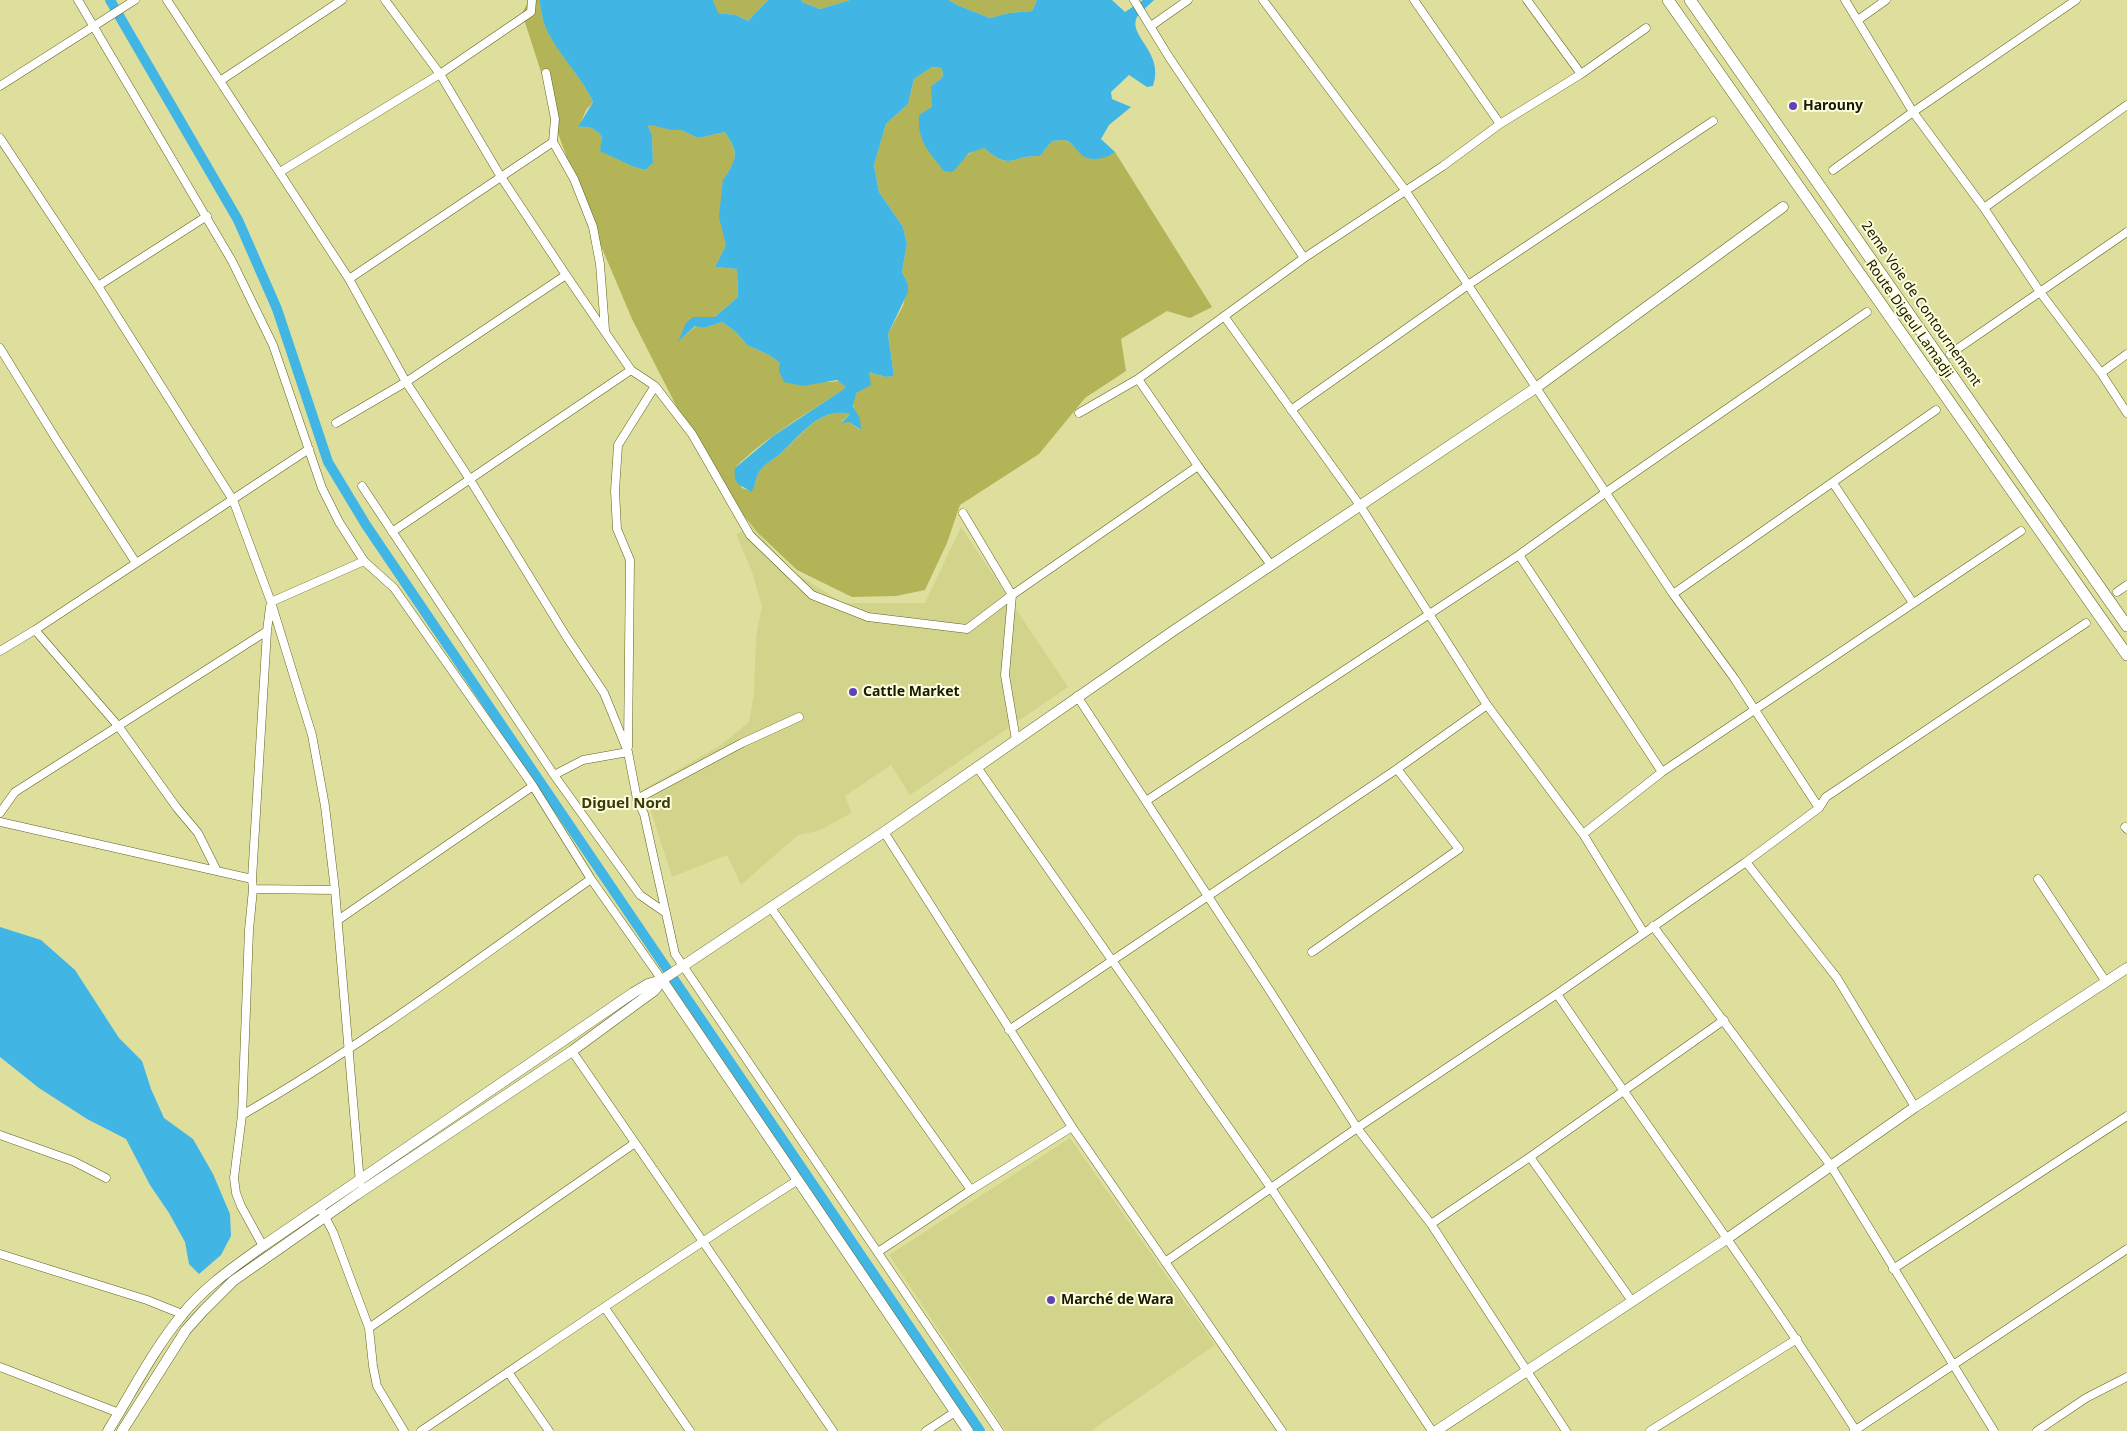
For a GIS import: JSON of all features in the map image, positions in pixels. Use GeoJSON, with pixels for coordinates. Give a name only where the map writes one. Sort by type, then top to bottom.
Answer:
{"type":"FeatureCollection","features":[{"type":"Feature","properties":{"kind":"main road","name":"Route Digeul Lamadji"},"geometry":{"type":"LineString","coordinates":[[1668,0],[2127,655]]}},
{"type":"Feature","properties":{"kind":"main road","name":"2eme Voie de Contournement"},"geometry":{"type":"LineString","coordinates":[[1690,0],[2127,626]]}},
{"type":"Feature","properties":{"kind":"street"},"geometry":{"type":"LineString","coordinates":[[78,0],[95,24],[232,261],[273,345],[322,488],[339,522],[364,561],[394,588],[533,786],[591,879],[664,979],[968,1431]]}},
{"type":"Feature","properties":{"kind":"street"},"geometry":{"type":"LineString","coordinates":[[0,86],[135,0]]}},
{"type":"Feature","properties":{"kind":"street"},"geometry":{"type":"LineString","coordinates":[[167,0],[349,279],[406,382],[469,478],[566,636],[604,693],[628,752],[637,798],[644,814],[675,954],[681,968],[878,1252],[999,1431]]}},
{"type":"Feature","properties":{"kind":"street"},"geometry":{"type":"LineString","coordinates":[[220,81],[342,0]]}},
{"type":"Feature","properties":{"kind":"street"},"geometry":{"type":"LineString","coordinates":[[385,0],[440,74],[501,177],[631,370],[655,386],[692,434],[750,535],[812,595],[868,617],[967,629],[1012,595],[1198,466]]}},
{"type":"Feature","properties":{"kind":"street"},"geometry":{"type":"LineString","coordinates":[[280,172],[440,74],[531,12],[532,0]]}},
{"type":"Feature","properties":{"kind":"street"},"geometry":{"type":"LineString","coordinates":[[1134,0],[1169,57],[1304,258]]}},
{"type":"Feature","properties":{"kind":"street"},"geometry":{"type":"LineString","coordinates":[[1151,26],[1188,0]]}},
{"type":"Feature","properties":{"kind":"street"},"geometry":{"type":"LineString","coordinates":[[1264,0],[1405,190],[1605,493],[1673,594],[1755,709],[1819,808]]}},
{"type":"Feature","properties":{"kind":"street"},"geometry":{"type":"LineString","coordinates":[[1414,0],[1500,124]]}},
{"type":"Feature","properties":{"kind":"street"},"geometry":{"type":"LineString","coordinates":[[1527,0],[1581,74]]}},
{"type":"Feature","properties":{"kind":"street"},"geometry":{"type":"LineString","coordinates":[[1845,0],[1914,112],[1984,208],[2040,292],[2101,373],[2127,413]]}},
{"type":"Feature","properties":{"kind":"street"},"geometry":{"type":"LineString","coordinates":[[1858,20],[1886,0]]}},
{"type":"Feature","properties":{"kind":"street"},"geometry":{"type":"LineString","coordinates":[[1833,170],[2076,0]]}},
{"type":"Feature","properties":{"kind":"street"},"geometry":{"type":"LineString","coordinates":[[1080,413],[1138,379],[1304,258],[1443,166],[1500,124],[1581,74],[1646,28]]}},
{"type":"Feature","properties":{"kind":"street"},"geometry":{"type":"LineString","coordinates":[[546,73],[555,119],[553,142],[574,179],[593,227],[600,264],[605,332]]}},
{"type":"Feature","properties":{"kind":"street"},"geometry":{"type":"LineString","coordinates":[[1984,208],[2127,106]]}},
{"type":"Feature","properties":{"kind":"street"},"geometry":{"type":"LineString","coordinates":[[1291,410],[1468,285],[1713,121]]}},
{"type":"Feature","properties":{"kind":"street"},"geometry":{"type":"LineString","coordinates":[[0,138],[98,286],[233,500],[271,602],[312,735],[325,806],[338,920],[360,1192]]}},
{"type":"Feature","properties":{"kind":"street"},"geometry":{"type":"LineString","coordinates":[[349,279],[553,142]]}},
{"type":"Feature","properties":{"kind":"street"},"geometry":{"type":"LineString","coordinates":[[108,1431],[165,1339],[182,1314],[195,1300],[248,1263],[325,1217],[572,1051],[654,991],[664,979],[884,832],[1077,696],[1359,504],[1536,387],[1783,207]]}},
{"type":"Feature","properties":{"kind":"street"},"geometry":{"type":"LineString","coordinates":[[98,286],[207,216]]}},
{"type":"Feature","properties":{"kind":"street"},"geometry":{"type":"LineString","coordinates":[[1950,354],[2127,232]]}},
{"type":"Feature","properties":{"kind":"street"},"geometry":{"type":"LineString","coordinates":[[336,423],[406,382],[566,276]]}},
{"type":"Feature","properties":{"kind":"street"},"geometry":{"type":"LineString","coordinates":[[1146,801],[1520,555],[1605,493],[1867,312]]}},
{"type":"Feature","properties":{"kind":"street"},"geometry":{"type":"LineString","coordinates":[[1224,316],[1359,504],[1487,705],[1582,834],[1644,933]]}},
{"type":"Feature","properties":{"kind":"street"},"geometry":{"type":"LineString","coordinates":[[0,348],[136,564]]}},
{"type":"Feature","properties":{"kind":"street"},"geometry":{"type":"LineString","coordinates":[[2101,373],[2127,354]]}},
{"type":"Feature","properties":{"kind":"street"},"geometry":{"type":"LineString","coordinates":[[392,532],[631,370]]}},
{"type":"Feature","properties":{"kind":"street"},"geometry":{"type":"LineString","coordinates":[[1138,379],[1198,466],[1271,565]]}},
{"type":"Feature","properties":{"kind":"street"},"geometry":{"type":"LineString","coordinates":[[628,752],[630,560],[618,529],[615,491],[618,445],[655,386]]}},
{"type":"Feature","properties":{"kind":"street"},"geometry":{"type":"LineString","coordinates":[[1673,594],[1936,410]]}},
{"type":"Feature","properties":{"kind":"street"},"geometry":{"type":"LineString","coordinates":[[0,651],[136,564],[309,449]]}},
{"type":"Feature","properties":{"kind":"street"},"geometry":{"type":"LineString","coordinates":[[1833,483],[1913,603]]}},
{"type":"Feature","properties":{"kind":"street"},"geometry":{"type":"LineString","coordinates":[[362,486],[554,775],[640,896],[666,913]]}},
{"type":"Feature","properties":{"kind":"street"},"geometry":{"type":"LineString","coordinates":[[963,513],[1012,595],[1005,675],[1016,740]]}},
{"type":"Feature","properties":{"kind":"street"},"geometry":{"type":"LineString","coordinates":[[1582,834],[1662,772],[2021,532]]}},
{"type":"Feature","properties":{"kind":"street"},"geometry":{"type":"LineString","coordinates":[[1520,555],[1662,772]]}},
{"type":"Feature","properties":{"kind":"street"},"geometry":{"type":"LineString","coordinates":[[271,602],[364,561]]}},
{"type":"Feature","properties":{"kind":"street"},"geometry":{"type":"LineString","coordinates":[[2117,592],[2127,584]]}},
{"type":"Feature","properties":{"kind":"street"},"geometry":{"type":"LineString","coordinates":[[263,1246],[241,1206],[234,1178],[242,1115],[249,930],[253,889],[267,631],[271,602]]}},
{"type":"Feature","properties":{"kind":"street"},"geometry":{"type":"LineString","coordinates":[[1164,1262],[1357,1128],[1557,994],[1746,862],[1819,808],[1826,797],[2086,623]]}},
{"type":"Feature","properties":{"kind":"street"},"geometry":{"type":"LineString","coordinates":[[35,630],[119,727],[177,808],[198,833],[217,871]]}},
{"type":"Feature","properties":{"kind":"street"},"geometry":{"type":"LineString","coordinates":[[0,813],[15,792],[267,631]]}},
{"type":"Feature","properties":{"kind":"street"},"geometry":{"type":"LineString","coordinates":[[1077,696],[1270,991],[1357,1128],[1431,1224],[1566,1431]]}},
{"type":"Feature","properties":{"kind":"street"},"geometry":{"type":"LineString","coordinates":[[1009,1030],[1113,962],[1397,769],[1487,705]]}},
{"type":"Feature","properties":{"kind":"street"},"geometry":{"type":"LineString","coordinates":[[637,798],[742,743],[799,717]]}},
{"type":"Feature","properties":{"kind":"street"},"geometry":{"type":"LineString","coordinates":[[554,775],[583,760],[628,752]]}},
{"type":"Feature","properties":{"kind":"street"},"geometry":{"type":"LineString","coordinates":[[976,767],[1271,1188],[1432,1431]]}},
{"type":"Feature","properties":{"kind":"street"},"geometry":{"type":"LineString","coordinates":[[1312,952],[1459,850],[1397,769]]}},
{"type":"Feature","properties":{"kind":"street"},"geometry":{"type":"LineString","coordinates":[[338,920],[533,786]]}},
{"type":"Feature","properties":{"kind":"street"},"geometry":{"type":"LineString","coordinates":[[0,822],[252,880]]}},
{"type":"Feature","properties":{"kind":"street"},"geometry":{"type":"LineString","coordinates":[[884,832],[1072,1127],[1282,1431]]}},
{"type":"Feature","properties":{"kind":"street"},"geometry":{"type":"LineString","coordinates":[[1746,862],[1837,978],[1915,1107]]}},
{"type":"Feature","properties":{"kind":"street"},"geometry":{"type":"LineString","coordinates":[[242,1115],[349,1050],[591,879]]}},
{"type":"Feature","properties":{"kind":"street"},"geometry":{"type":"LineString","coordinates":[[2038,879],[2106,982]]}},
{"type":"Feature","properties":{"kind":"street"},"geometry":{"type":"LineString","coordinates":[[253,889],[335,890]]}},
{"type":"Feature","properties":{"kind":"street"},"geometry":{"type":"LineString","coordinates":[[772,908],[971,1190]]}},
{"type":"Feature","properties":{"kind":"street"},"geometry":{"type":"LineString","coordinates":[[1654,926],[1831,1166],[1994,1431]]}},
{"type":"Feature","properties":{"kind":"street"},"geometry":{"type":"LineString","coordinates":[[1436,1431],[1728,1238],[1915,1107],[2127,968]]}},
{"type":"Feature","properties":{"kind":"street"},"geometry":{"type":"LineString","coordinates":[[122,1431],[174,1348],[203,1311],[263,1246],[641,988],[651,982],[664,979]]}},
{"type":"Feature","properties":{"kind":"street"},"geometry":{"type":"LineString","coordinates":[[1557,994],[1797,1339],[1855,1431],[2127,1249]]}},
{"type":"Feature","properties":{"kind":"street"},"geometry":{"type":"LineString","coordinates":[[1431,1224],[1530,1157],[1622,1090],[1724,1020]]}},
{"type":"Feature","properties":{"kind":"street"},"geometry":{"type":"LineString","coordinates":[[572,1051],[832,1431]]}},
{"type":"Feature","properties":{"kind":"street"},"geometry":{"type":"LineString","coordinates":[[1893,1269],[2127,1116]]}},
{"type":"Feature","properties":{"kind":"street"},"geometry":{"type":"LineString","coordinates":[[878,1252],[971,1190],[1072,1127]]}},
{"type":"Feature","properties":{"kind":"street"},"geometry":{"type":"LineString","coordinates":[[0,1135],[73,1161],[106,1178]]}},
{"type":"Feature","properties":{"kind":"street"},"geometry":{"type":"LineString","coordinates":[[369,1328],[635,1144]]}},
{"type":"Feature","properties":{"kind":"street"},"geometry":{"type":"LineString","coordinates":[[1530,1157],[1632,1301]]}},
{"type":"Feature","properties":{"kind":"street"},"geometry":{"type":"LineString","coordinates":[[421,1431],[605,1308],[701,1241],[798,1180]]}},
{"type":"Feature","properties":{"kind":"street"},"geometry":{"type":"LineString","coordinates":[[319,1208],[325,1217],[348,1269],[369,1328],[372,1366],[376,1386],[404,1431]]}},
{"type":"Feature","properties":{"kind":"street"},"geometry":{"type":"LineString","coordinates":[[0,1254],[147,1300],[182,1314]]}},
{"type":"Feature","properties":{"kind":"street"},"geometry":{"type":"LineString","coordinates":[[605,1308],[690,1431]]}},
{"type":"Feature","properties":{"kind":"street"},"geometry":{"type":"LineString","coordinates":[[1650,1431],[1797,1339]]}},
{"type":"Feature","properties":{"kind":"street"},"geometry":{"type":"LineString","coordinates":[[0,1367],[120,1413]]}},
{"type":"Feature","properties":{"kind":"street"},"geometry":{"type":"LineString","coordinates":[[508,1372],[550,1431]]}},
{"type":"Feature","properties":{"kind":"street"},"geometry":{"type":"LineString","coordinates":[[2037,1431],[2086,1398],[2127,1377]]}},
{"type":"Feature","properties":{"kind":"street"},"geometry":{"type":"LineString","coordinates":[[926,1431],[955,1412]]}},
{"type":"Feature","properties":{"kind":"shaded area"},"geometry":{"type":"Polygon","coordinates":[[[529,0],[539,0],[544,23],[550,36],[593,102],[586,110],[579,127],[592,128],[600,134],[602,137],[601,151],[634,167],[645,170],[653,163],[652,135],[648,126],[651,124],[671,130],[681,130],[698,138],[725,132],[732,145],[735,153],[734,161],[723,179],[726,245],[715,267],[737,269],[738,297],[715,317],[693,318],[679,341],[696,326],[704,328],[722,322],[736,332],[747,345],[769,355],[780,363],[829,382],[841,381],[845,386],[844,389],[787,426],[747,456],[735,468],[742,488],[751,491],[762,468],[819,419],[839,413],[850,414],[841,422],[849,422],[860,430],[853,402],[855,393],[869,372],[886,377],[894,376],[888,334],[903,306],[908,284],[902,272],[907,244],[903,227],[879,192],[874,165],[886,124],[908,104],[914,79],[932,67],[941,68],[943,73],[942,78],[931,86],[953,172],[970,153],[984,148],[1006,161],[1040,156],[1052,141],[1065,140],[1078,148],[1111,155],[1115,152],[1212,307],[1190,318],[1167,311],[1121,339],[1126,371],[1085,398],[1039,454],[960,505],[947,543],[925,590],[896,596],[852,597],[797,570],[758,533],[720,487],[689,431],[632,319],[590,220],[556,128],[551,103],[522,13],[529,0]]]}},
{"type":"Feature","properties":{"kind":"shaded area"},"geometry":{"type":"Polygon","coordinates":[[[713,0],[768,0],[748,21],[736,15],[717,13],[713,0]]]}},
{"type":"Feature","properties":{"kind":"shaded area"},"geometry":{"type":"Polygon","coordinates":[[[801,0],[850,0],[820,9],[801,0]]]}},
{"type":"Feature","properties":{"kind":"shaded area"},"geometry":{"type":"Polygon","coordinates":[[[949,0],[1037,0],[1032,11],[1009,13],[990,18],[949,0]]]}},
{"type":"Feature","properties":{"kind":"shaded area"},"geometry":{"type":"Polygon","coordinates":[[[752,526],[792,571],[843,603],[925,603],[961,527],[1068,687],[910,795],[891,765],[845,796],[852,813],[818,831],[798,835],[741,885],[727,855],[672,877],[644,789],[721,745],[749,722],[754,693],[756,637],[762,606],[752,572],[736,534],[752,526]]]}},
{"type":"Feature","properties":{"kind":"shaded area","name":"Marché de Wara"},"geometry":{"type":"Polygon","coordinates":[[[1070,1138],[1215,1345],[1091,1431],[1006,1431],[889,1255],[1070,1138]]]}},
{"type":"Feature","properties":{"kind":"water"},"geometry":{"type":"Polygon","coordinates":[[[539,0],[713,0],[718,13],[736,15],[748,21],[768,0],[801,0],[820,9],[850,0],[949,0],[990,18],[1009,13],[1032,11],[1037,0],[1112,0],[1125,12],[1143,0],[1154,0],[1137,17],[1135,24],[1137,31],[1151,54],[1155,74],[1153,86],[1147,87],[1129,75],[1111,92],[1112,99],[1131,107],[1109,125],[1101,139],[1115,152],[1108,156],[1095,159],[1087,158],[1065,140],[1052,141],[1040,156],[1030,156],[1011,161],[1000,159],[984,148],[969,153],[953,172],[944,171],[929,152],[922,139],[919,124],[919,115],[932,107],[931,86],[942,78],[941,68],[932,67],[914,79],[908,104],[886,124],[874,165],[879,192],[903,227],[907,244],[902,272],[908,284],[908,292],[888,334],[894,376],[886,377],[869,372],[871,385],[856,393],[853,406],[860,419],[861,430],[849,422],[841,423],[850,414],[839,413],[819,419],[762,468],[751,492],[736,482],[735,468],[773,436],[844,389],[845,386],[837,380],[803,386],[784,382],[779,371],[780,363],[769,355],[747,345],[736,332],[722,322],[704,328],[695,326],[678,342],[686,323],[693,317],[715,317],[738,297],[737,269],[715,267],[726,245],[719,217],[723,179],[734,160],[734,148],[725,132],[698,138],[681,130],[671,130],[651,125],[648,126],[652,135],[653,163],[645,170],[634,167],[600,151],[602,137],[600,134],[592,128],[578,127],[593,102],[550,36],[544,23],[539,0]]]}},
{"type":"Feature","properties":{"kind":"water"},"geometry":{"type":"Polygon","coordinates":[[[0,927],[41,940],[75,970],[119,1038],[142,1061],[151,1089],[164,1118],[193,1139],[213,1174],[230,1214],[231,1236],[221,1255],[199,1274],[189,1264],[185,1242],[169,1213],[150,1185],[126,1139],[87,1119],[39,1088],[0,1057],[0,927]]]}},
{"type":"Feature","properties":{"kind":"waterway"},"geometry":{"type":"LineString","coordinates":[[110,0],[238,220],[277,309],[328,462],[366,525],[980,1431]]}},
{"type":"Feature","properties":{"kind":"place","name":"Harouny"},"geometry":{"type":"Point","coordinates":[1793,106]}},
{"type":"Feature","properties":{"kind":"place","name":"Cattle Market"},"geometry":{"type":"Point","coordinates":[853,692]}},
{"type":"Feature","properties":{"kind":"place","name":"Marché de Wara"},"geometry":{"type":"Point","coordinates":[1051,1300]}},
{"type":"Feature","properties":{"kind":"district","name":"Diguel Nord"},"geometry":{"type":"Point","coordinates":[626,804]}}]}
